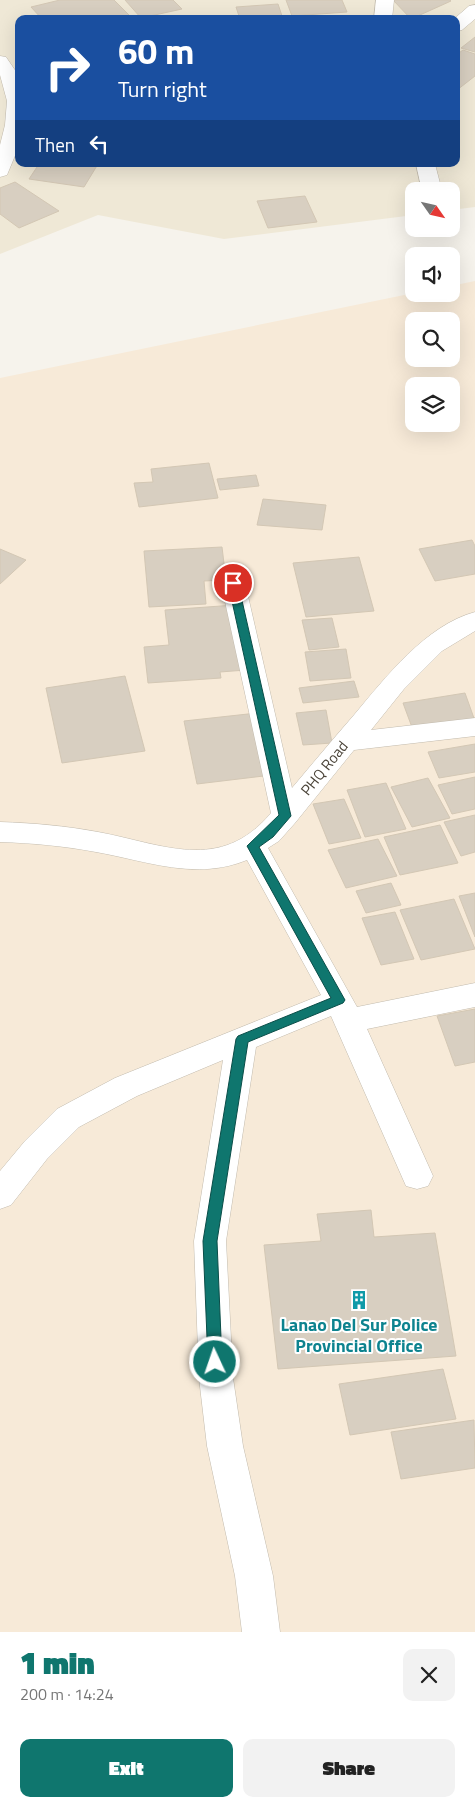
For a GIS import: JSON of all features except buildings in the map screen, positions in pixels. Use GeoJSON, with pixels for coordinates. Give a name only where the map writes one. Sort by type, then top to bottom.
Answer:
{"type":"FeatureCollection","features":[{"type":"Feature","properties":{"kind":"street"},"geometry":{"type":"LineString","coordinates":[[383,15],[385,0]]}},
{"type":"Feature","properties":{"kind":"street"},"geometry":{"type":"LineString","coordinates":[[460,23],[475,10]]}},
{"type":"Feature","properties":{"kind":"street"},"geometry":{"type":"LineString","coordinates":[[0,61],[15,77]]}},
{"type":"Feature","properties":{"kind":"street"},"geometry":{"type":"LineString","coordinates":[[0,132],[15,114]]}},
{"type":"Feature","properties":{"kind":"street"},"geometry":{"type":"LineString","coordinates":[[0,171],[11,146],[15,114]]}},
{"type":"Feature","properties":{"kind":"street"},"geometry":{"type":"LineString","coordinates":[[427,167],[430,182]]}},
{"type":"Feature","properties":{"kind":"street"},"geometry":{"type":"LineString","coordinates":[[233,583],[285,816]]}},
{"type":"Feature","properties":{"kind":"street","name":"PHQ Road"},"geometry":{"type":"LineString","coordinates":[[0,832],[30,832],[104,843],[177,858],[207,860],[232,856],[253,846],[269,834],[395,682],[433,645],[475,620]]}},
{"type":"Feature","properties":{"kind":"street"},"geometry":{"type":"LineString","coordinates":[[345,742],[475,727]]}},
{"type":"Feature","properties":{"kind":"street"},"geometry":{"type":"LineString","coordinates":[[253,846],[343,1010],[417,1176]]}},
{"type":"Feature","properties":{"kind":"street"},"geometry":{"type":"LineString","coordinates":[[0,1195],[36,1150],[68,1118],[126,1087],[242,1039],[343,1010],[475,995]]}},
{"type":"Feature","properties":{"kind":"street"},"geometry":{"type":"LineString","coordinates":[[242,1039],[210,1241],[216,1378],[225,1446],[254,1576],[260,1632]]}},
{"type":"Feature","properties":{"kind":"shaded area"},"geometry":{"type":"Polygon","coordinates":[[[0,0],[475,0],[475,207],[460,209],[460,182],[405,182],[405,216],[224,239],[98,215],[0,254],[0,0]]]}},
{"type":"Feature","properties":{"kind":"shaded area"},"geometry":{"type":"Polygon","coordinates":[[[475,281],[475,1632],[0,1632],[0,378],[405,295],[405,302],[460,302],[460,284],[475,281]]]}},
{"type":"Feature","properties":{"kind":"place","name":"Lanao Del Sur Police Provincial Office"},"geometry":{"type":"Point","coordinates":[359,1300]}},
{"type":"Feature","properties":{"kind":"route"},"geometry":{"type":"LineString","coordinates":[[215,1362],[210,1241],[242,1039],[338,1000],[253,846],[269,834],[285,816],[233,583]]}}]}
